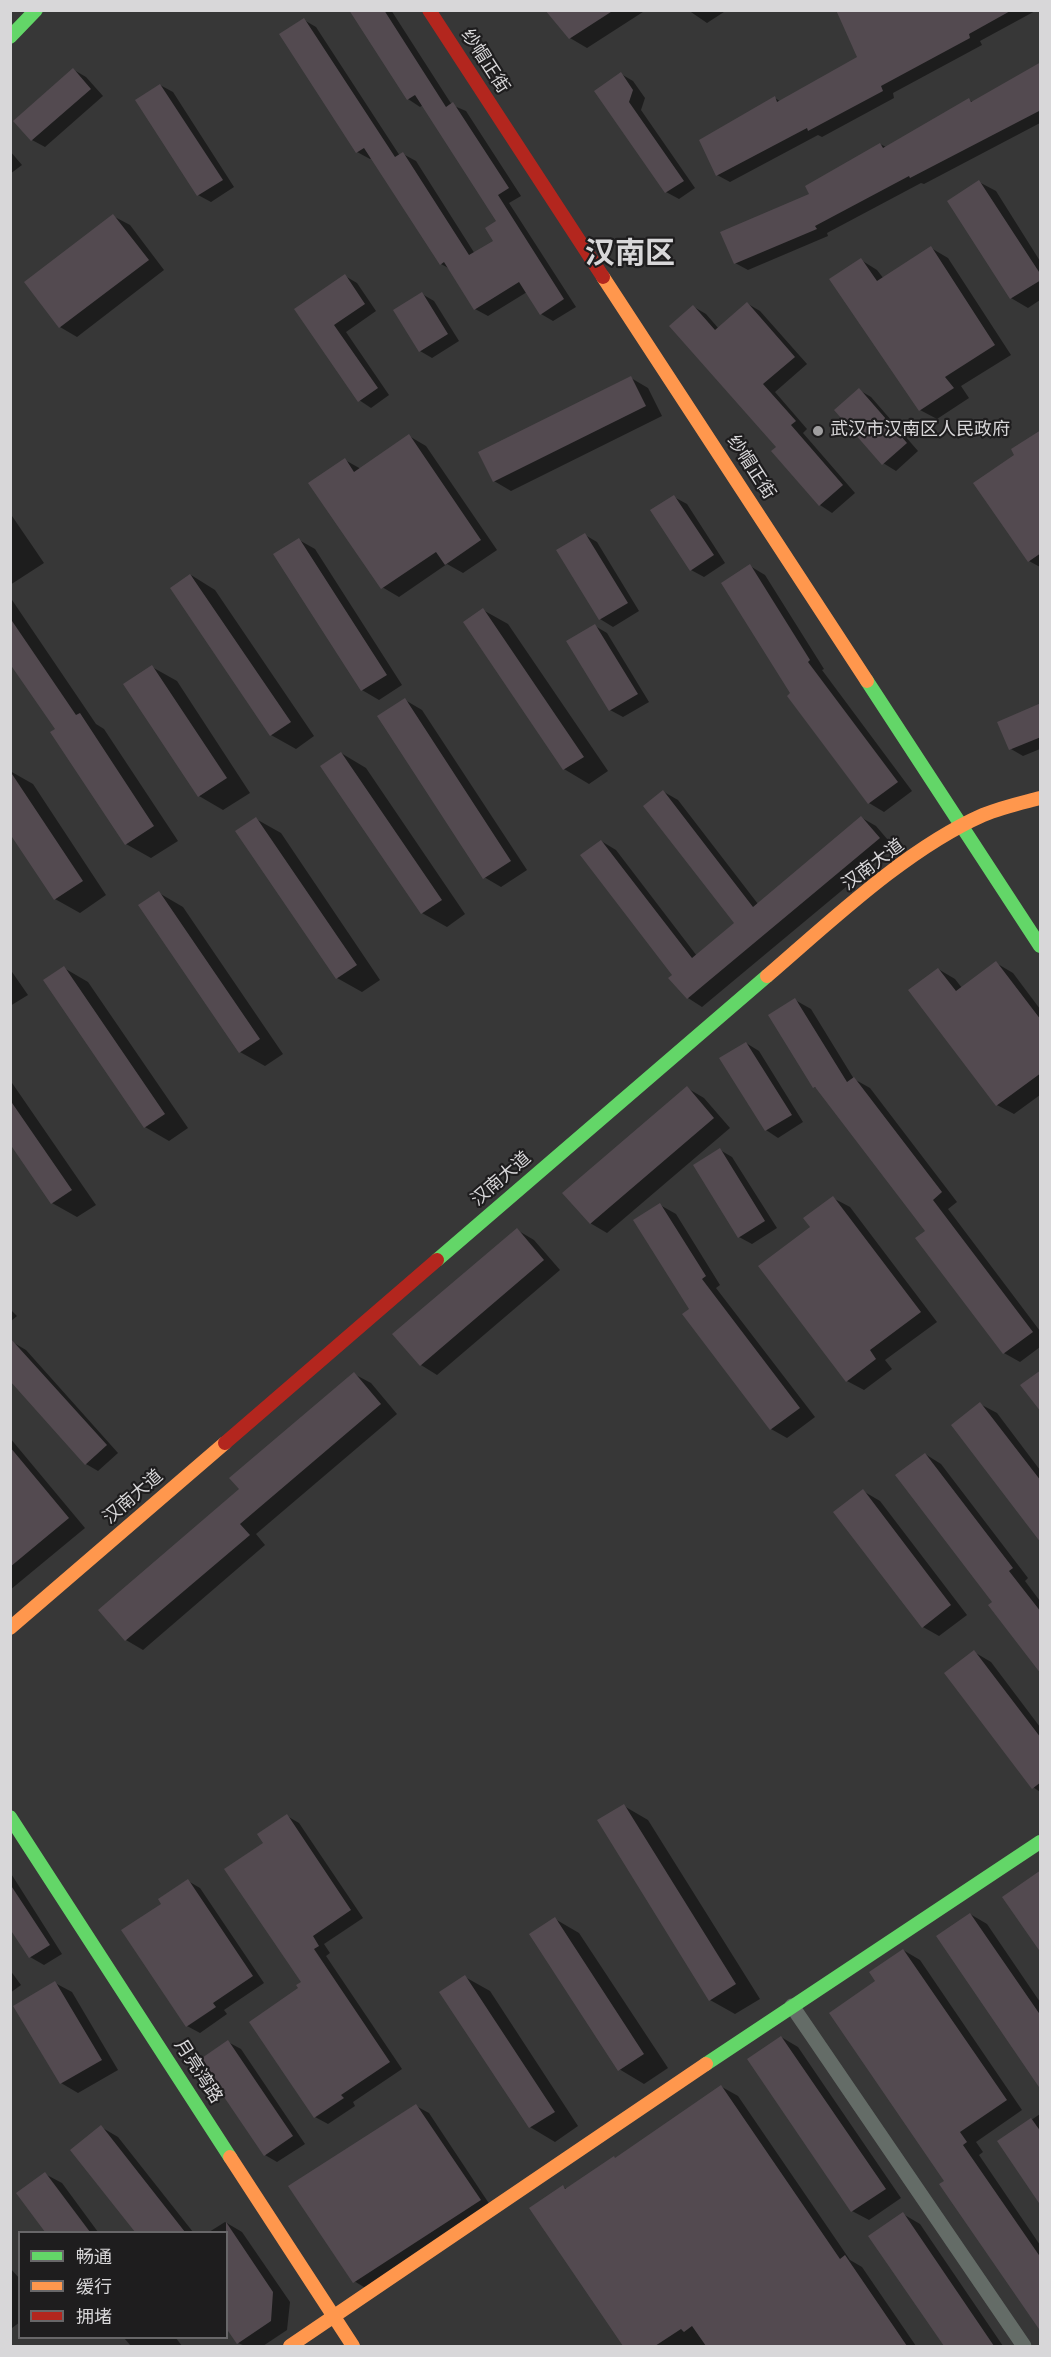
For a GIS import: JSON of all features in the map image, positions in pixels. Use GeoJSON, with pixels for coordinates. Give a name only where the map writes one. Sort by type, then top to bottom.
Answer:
{"type":"FeatureCollection","features":[{"type":"Feature","properties":{"kind":"main road"},"geometry":{"type":"LineString","coordinates":[[10,36],[36,10]]}},
{"type":"Feature","properties":{"kind":"main road","name":"纱帽正街"},"geometry":{"type":"LineString","coordinates":[[429,10],[1041,946]]}},
{"type":"Feature","properties":{"kind":"main road","name":"汉南大道"},"geometry":{"type":"LineString","coordinates":[[10,1628],[798,948],[897,869],[962,825],[1024,801],[1041,798]]}},
{"type":"Feature","properties":{"kind":"main road","name":"月亮湾路"},"geometry":{"type":"LineString","coordinates":[[10,1817],[353,2346]]}},
{"type":"Feature","properties":{"kind":"main road"},"geometry":{"type":"LineString","coordinates":[[291,2346],[792,2006],[1041,1842]]}},
{"type":"Feature","properties":{"kind":"street"},"geometry":{"type":"LineString","coordinates":[[792,2006],[1024,2346]]}},
{"type":"Feature","properties":{"kind":"building"},"geometry":{"type":"Polygon","coordinates":[[[349,10],[384,10],[446,107],[453,102],[509,188],[498,195],[564,299],[540,315],[519,282],[474,310],[444,262],[440,265],[364,148],[356,153],[279,34],[304,18],[395,157],[403,152],[469,255],[493,241],[485,228],[496,221],[415,95],[407,100],[349,10]]]}},
{"type":"Feature","properties":{"kind":"building"},"geometry":{"type":"Polygon","coordinates":[[[545,10],[614,10],[569,39],[545,10]]]}},
{"type":"Feature","properties":{"kind":"building"},"geometry":{"type":"Polygon","coordinates":[[[836,10],[1012,10],[969,34],[970,38],[881,86],[883,91],[716,176],[699,140],[775,96],[777,102],[857,57],[836,10]]]}},
{"type":"Feature","properties":{"kind":"building"},"geometry":{"type":"Polygon","coordinates":[[[1041,62],[1041,110],[910,178],[909,176],[815,226],[817,229],[734,264],[720,232],[809,194],[805,186],[880,143],[883,148],[969,98],[971,102],[1041,62]]]}},
{"type":"Feature","properties":{"kind":"building"},"geometry":{"type":"Polygon","coordinates":[[[73,68],[91,89],[31,141],[13,121],[73,68]]]}},
{"type":"Feature","properties":{"kind":"building"},"geometry":{"type":"Polygon","coordinates":[[[621,72],[633,90],[629,102],[684,181],[665,193],[594,91],[621,72]]]}},
{"type":"Feature","properties":{"kind":"building"},"geometry":{"type":"Polygon","coordinates":[[[160,84],[223,180],[197,196],[135,100],[160,84]]]}},
{"type":"Feature","properties":{"kind":"building"},"geometry":{"type":"Polygon","coordinates":[[[979,180],[1041,275],[1041,280],[1010,299],[947,201],[979,180]]]}},
{"type":"Feature","properties":{"kind":"building"},"geometry":{"type":"Polygon","coordinates":[[[113,214],[149,260],[59,328],[24,282],[113,214]]]}},
{"type":"Feature","properties":{"kind":"building"},"geometry":{"type":"Polygon","coordinates":[[[931,246],[995,345],[945,377],[954,388],[919,411],[829,279],[861,258],[877,281],[931,246]]]}},
{"type":"Feature","properties":{"kind":"building"},"geometry":{"type":"Polygon","coordinates":[[[345,274],[365,304],[334,325],[378,388],[358,402],[294,309],[345,274]]]}},
{"type":"Feature","properties":{"kind":"building"},"geometry":{"type":"Polygon","coordinates":[[[422,292],[448,334],[419,352],[393,310],[422,292]]]}},
{"type":"Feature","properties":{"kind":"building"},"geometry":{"type":"Polygon","coordinates":[[[747,302],[795,357],[763,384],[796,421],[791,425],[843,485],[819,506],[771,451],[776,447],[669,326],[693,305],[715,330],[747,302]]]}},
{"type":"Feature","properties":{"kind":"building"},"geometry":{"type":"Polygon","coordinates":[[[631,376],[646,406],[493,482],[478,452],[631,376]]]}},
{"type":"Feature","properties":{"kind":"building"},"geometry":{"type":"Polygon","coordinates":[[[859,388],[907,443],[882,465],[834,410],[859,388]]]}},
{"type":"Feature","properties":{"kind":"building"},"geometry":{"type":"Polygon","coordinates":[[[1041,430],[1041,553],[1028,562],[973,483],[1014,455],[1011,449],[1041,430]]]}},
{"type":"Feature","properties":{"kind":"building"},"geometry":{"type":"Polygon","coordinates":[[[409,434],[481,540],[445,565],[436,552],[381,589],[308,483],[345,458],[354,472],[409,434]]]}},
{"type":"Feature","properties":{"kind":"building"},"geometry":{"type":"Polygon","coordinates":[[[674,495],[714,555],[690,571],[650,510],[674,495]]]}},
{"type":"Feature","properties":{"kind":"building"},"geometry":{"type":"Polygon","coordinates":[[[585,533],[628,603],[599,620],[556,550],[585,533]]]}},
{"type":"Feature","properties":{"kind":"building"},"geometry":{"type":"Polygon","coordinates":[[[299,538],[387,675],[361,691],[273,554],[299,538]]]}},
{"type":"Feature","properties":{"kind":"building"},"geometry":{"type":"Polygon","coordinates":[[[750,564],[810,660],[808,662],[898,782],[868,804],[787,696],[790,693],[721,583],[750,564]]]}},
{"type":"Feature","properties":{"kind":"building"},"geometry":{"type":"Polygon","coordinates":[[[190,574],[291,722],[270,736],[170,588],[190,574]]]}},
{"type":"Feature","properties":{"kind":"building"},"geometry":{"type":"Polygon","coordinates":[[[483,608],[584,757],[563,770],[463,622],[483,608]]]}},
{"type":"Feature","properties":{"kind":"building"},"geometry":{"type":"Polygon","coordinates":[[[10,618],[76,715],[80,713],[154,826],[125,845],[50,732],[55,729],[10,664],[10,618]]]}},
{"type":"Feature","properties":{"kind":"building"},"geometry":{"type":"Polygon","coordinates":[[[595,624],[638,694],[609,711],[566,641],[595,624]]]}},
{"type":"Feature","properties":{"kind":"building"},"geometry":{"type":"Polygon","coordinates":[[[152,665],[227,778],[198,797],[123,684],[152,665]]]}},
{"type":"Feature","properties":{"kind":"building"},"geometry":{"type":"Polygon","coordinates":[[[405,698],[511,861],[483,879],[377,716],[405,698]]]}},
{"type":"Feature","properties":{"kind":"building"},"geometry":{"type":"Polygon","coordinates":[[[1041,703],[1041,737],[1009,750],[997,722],[1041,703]]]}},
{"type":"Feature","properties":{"kind":"building"},"geometry":{"type":"Polygon","coordinates":[[[341,752],[442,900],[421,914],[320,766],[341,752]]]}},
{"type":"Feature","properties":{"kind":"building"},"geometry":{"type":"Polygon","coordinates":[[[10,771],[83,881],[54,900],[10,834],[10,771]]]}},
{"type":"Feature","properties":{"kind":"building"},"geometry":{"type":"Polygon","coordinates":[[[663,790],[753,907],[861,816],[880,838],[687,999],[668,978],[672,975],[580,855],[601,840],[692,958],[734,923],[643,806],[663,790]]]}},
{"type":"Feature","properties":{"kind":"building"},"geometry":{"type":"Polygon","coordinates":[[[256,817],[357,965],[336,979],[235,831],[256,817]]]}},
{"type":"Feature","properties":{"kind":"building"},"geometry":{"type":"Polygon","coordinates":[[[159,891],[260,1039],[239,1053],[138,905],[159,891]]]}},
{"type":"Feature","properties":{"kind":"building"},"geometry":{"type":"Polygon","coordinates":[[[996,961],[1041,1020],[1041,1073],[996,1106],[908,990],[938,968],[956,991],[996,961]]]}},
{"type":"Feature","properties":{"kind":"building"},"geometry":{"type":"Polygon","coordinates":[[[64,966],[165,1114],[144,1128],[43,980],[64,966]]]}},
{"type":"Feature","properties":{"kind":"building"},"geometry":{"type":"Polygon","coordinates":[[[795,998],[847,1082],[854,1077],[942,1192],[933,1200],[1033,1332],[1003,1354],[915,1238],[925,1231],[815,1087],[813,1088],[768,1015],[795,998]]]}},
{"type":"Feature","properties":{"kind":"building"},"geometry":{"type":"Polygon","coordinates":[[[746,1042],[792,1115],[765,1131],[719,1058],[746,1042]]]}},
{"type":"Feature","properties":{"kind":"building"},"geometry":{"type":"Polygon","coordinates":[[[687,1086],[714,1118],[590,1224],[562,1193],[687,1086]]]}},
{"type":"Feature","properties":{"kind":"building"},"geometry":{"type":"Polygon","coordinates":[[[10,1100],[72,1190],[51,1204],[10,1144],[10,1100]]]}},
{"type":"Feature","properties":{"kind":"building"},"geometry":{"type":"Polygon","coordinates":[[[720,1148],[765,1221],[738,1238],[693,1165],[720,1148]]]}},
{"type":"Feature","properties":{"kind":"building"},"geometry":{"type":"Polygon","coordinates":[[[833,1196],[921,1312],[870,1350],[876,1359],[846,1382],[758,1266],[810,1227],[803,1218],[833,1196]]]}},
{"type":"Feature","properties":{"kind":"building"},"geometry":{"type":"Polygon","coordinates":[[[660,1203],[706,1276],[702,1279],[800,1408],[770,1430],[682,1314],[689,1309],[633,1220],[660,1203]]]}},
{"type":"Feature","properties":{"kind":"building"},"geometry":{"type":"Polygon","coordinates":[[[517,1228],[544,1260],[420,1366],[392,1334],[517,1228]]]}},
{"type":"Feature","properties":{"kind":"building"},"geometry":{"type":"Polygon","coordinates":[[[10,1338],[107,1445],[85,1465],[10,1381],[10,1338]]]}},
{"type":"Feature","properties":{"kind":"building"},"geometry":{"type":"Polygon","coordinates":[[[1041,1370],[1041,1412],[1020,1385],[1041,1370]]]}},
{"type":"Feature","properties":{"kind":"building"},"geometry":{"type":"Polygon","coordinates":[[[354,1372],[381,1404],[240,1524],[250,1535],[125,1641],[98,1610],[239,1489],[229,1478],[354,1372]]]}},
{"type":"Feature","properties":{"kind":"building"},"geometry":{"type":"Polygon","coordinates":[[[980,1402],[1041,1481],[1041,1543],[951,1425],[980,1402]]]}},
{"type":"Feature","properties":{"kind":"building"},"geometry":{"type":"Polygon","coordinates":[[[10,1447],[69,1518],[10,1567],[10,1447]]]}},
{"type":"Feature","properties":{"kind":"building"},"geometry":{"type":"Polygon","coordinates":[[[925,1453],[1013,1568],[1009,1571],[1041,1612],[1041,1674],[988,1605],[992,1602],[895,1475],[925,1453]]]}},
{"type":"Feature","properties":{"kind":"building"},"geometry":{"type":"Polygon","coordinates":[[[863,1489],[951,1605],[922,1628],[833,1512],[863,1489]]]}},
{"type":"Feature","properties":{"kind":"building"},"geometry":{"type":"Polygon","coordinates":[[[974,1650],[1041,1738],[1041,1782],[1032,1789],[944,1673],[974,1650]]]}},
{"type":"Feature","properties":{"kind":"building"},"geometry":{"type":"Polygon","coordinates":[[[624,1804],[736,1984],[709,2001],[597,1820],[624,1804]]]}},
{"type":"Feature","properties":{"kind":"building"},"geometry":{"type":"Polygon","coordinates":[[[287,1814],[351,1910],[313,1936],[319,1946],[314,1949],[390,2062],[341,2095],[344,2098],[314,2118],[249,2022],[298,1988],[296,1985],[301,1982],[224,1869],[263,1843],[257,1834],[287,1814]]]}},
{"type":"Feature","properties":{"kind":"building"},"geometry":{"type":"Polygon","coordinates":[[[1041,1870],[1041,1953],[1002,1897],[1041,1870]]]}},
{"type":"Feature","properties":{"kind":"building"},"geometry":{"type":"Polygon","coordinates":[[[188,1879],[253,1976],[213,2003],[216,2007],[186,2027],[121,1930],[161,1904],[158,1899],[188,1879]]]}},
{"type":"Feature","properties":{"kind":"building"},"geometry":{"type":"Polygon","coordinates":[[[10,1884],[50,1945],[29,1958],[10,1929],[10,1884]]]}},
{"type":"Feature","properties":{"kind":"building"},"geometry":{"type":"Polygon","coordinates":[[[970,1913],[1041,2016],[1041,2090],[936,1936],[970,1913]]]}},
{"type":"Feature","properties":{"kind":"building"},"geometry":{"type":"Polygon","coordinates":[[[555,1917],[644,2054],[618,2071],[529,1934],[555,1917]]]}},
{"type":"Feature","properties":{"kind":"building"},"geometry":{"type":"Polygon","coordinates":[[[903,1949],[1007,2100],[960,2132],[967,2142],[963,2145],[1041,2258],[1041,2332],[939,2184],[944,2181],[829,2013],[875,1981],[869,1972],[903,1949]]]}},
{"type":"Feature","properties":{"kind":"building"},"geometry":{"type":"Polygon","coordinates":[[[465,1975],[555,2112],[529,2128],[439,1992],[465,1975]]]}},
{"type":"Feature","properties":{"kind":"building"},"geometry":{"type":"Polygon","coordinates":[[[55,1981],[102,2060],[60,2084],[13,2006],[55,1981]]]}},
{"type":"Feature","properties":{"kind":"building"},"geometry":{"type":"Polygon","coordinates":[[[781,2036],[886,2189],[851,2212],[747,2059],[781,2036]]]}},
{"type":"Feature","properties":{"kind":"building"},"geometry":{"type":"Polygon","coordinates":[[[228,2040],[293,2136],[264,2156],[199,2060],[228,2040]]]}},
{"type":"Feature","properties":{"kind":"building"},"geometry":{"type":"Polygon","coordinates":[[[721,2085],[840,2259],[845,2255],[907,2346],[706,2346],[692,2326],[684,2332],[681,2329],[655,2346],[623,2346],[529,2208],[563,2185],[565,2189],[614,2156],[615,2158],[721,2085]]]}},
{"type":"Feature","properties":{"kind":"building"},"geometry":{"type":"Polygon","coordinates":[[[416,2104],[481,2200],[353,2283],[288,2186],[416,2104]]]}},
{"type":"Feature","properties":{"kind":"building"},"geometry":{"type":"Polygon","coordinates":[[[1031,2118],[1041,2132],[1041,2206],[997,2141],[1031,2118]]]}},
{"type":"Feature","properties":{"kind":"building"},"geometry":{"type":"Polygon","coordinates":[[[101,2125],[184,2231],[134,2231],[70,2150],[101,2125]]]}},
{"type":"Feature","properties":{"kind":"building"},"geometry":{"type":"Polygon","coordinates":[[[45,2172],[89,2231],[44,2231],[16,2193],[45,2172]]]}},
{"type":"Feature","properties":{"kind":"building"},"geometry":{"type":"Polygon","coordinates":[[[903,2212],[994,2346],[944,2346],[868,2236],[903,2212]]]}},
{"type":"Feature","properties":{"kind":"building"},"geometry":{"type":"Polygon","coordinates":[[[226,2222],[273,2292],[271,2321],[237,2344],[228,2331],[228,2231],[226,2231],[226,2222]]]}},
{"type":"Feature","properties":{"kind":"traffic: fast"},"geometry":{"type":"LineString","coordinates":[[10,37],[36,10]]}},
{"type":"Feature","properties":{"kind":"traffic: fast"},"geometry":{"type":"LineString","coordinates":[[867,681],[1040,946]]}},
{"type":"Feature","properties":{"kind":"traffic: fast"},"geometry":{"type":"LineString","coordinates":[[437,1260],[767,976]]}},
{"type":"Feature","properties":{"kind":"traffic: fast"},"geometry":{"type":"LineString","coordinates":[[10,1817],[230,2157]]}},
{"type":"Feature","properties":{"kind":"traffic: fast"},"geometry":{"type":"LineString","coordinates":[[706,2064],[1040,1842]]}},
{"type":"Feature","properties":{"kind":"traffic: slow"},"geometry":{"type":"LineString","coordinates":[[603,277],[867,681]]}},
{"type":"Feature","properties":{"kind":"traffic: slow"},"geometry":{"type":"LineString","coordinates":[[767,976],[870,888],[926,847],[954,829],[983,815],[1040,798]]}},
{"type":"Feature","properties":{"kind":"traffic: slow"},"geometry":{"type":"LineString","coordinates":[[10,1628],[225,1443]]}},
{"type":"Feature","properties":{"kind":"traffic: slow"},"geometry":{"type":"LineString","coordinates":[[290,2346],[706,2064]]}},
{"type":"Feature","properties":{"kind":"traffic: slow"},"geometry":{"type":"LineString","coordinates":[[230,2157],[353,2346]]}},
{"type":"Feature","properties":{"kind":"traffic: jam"},"geometry":{"type":"LineString","coordinates":[[429,10],[603,277]]}},
{"type":"Feature","properties":{"kind":"traffic: jam"},"geometry":{"type":"LineString","coordinates":[[225,1443],[437,1260]]}},
{"type":"Feature","properties":{"kind":"place","name":"武汉市汉南区人民政府"},"geometry":{"type":"Point","coordinates":[818,431]}},
{"type":"Feature","properties":{"kind":"district","name":"汉南区"},"geometry":{"type":"Point","coordinates":[630,256]}}]}
